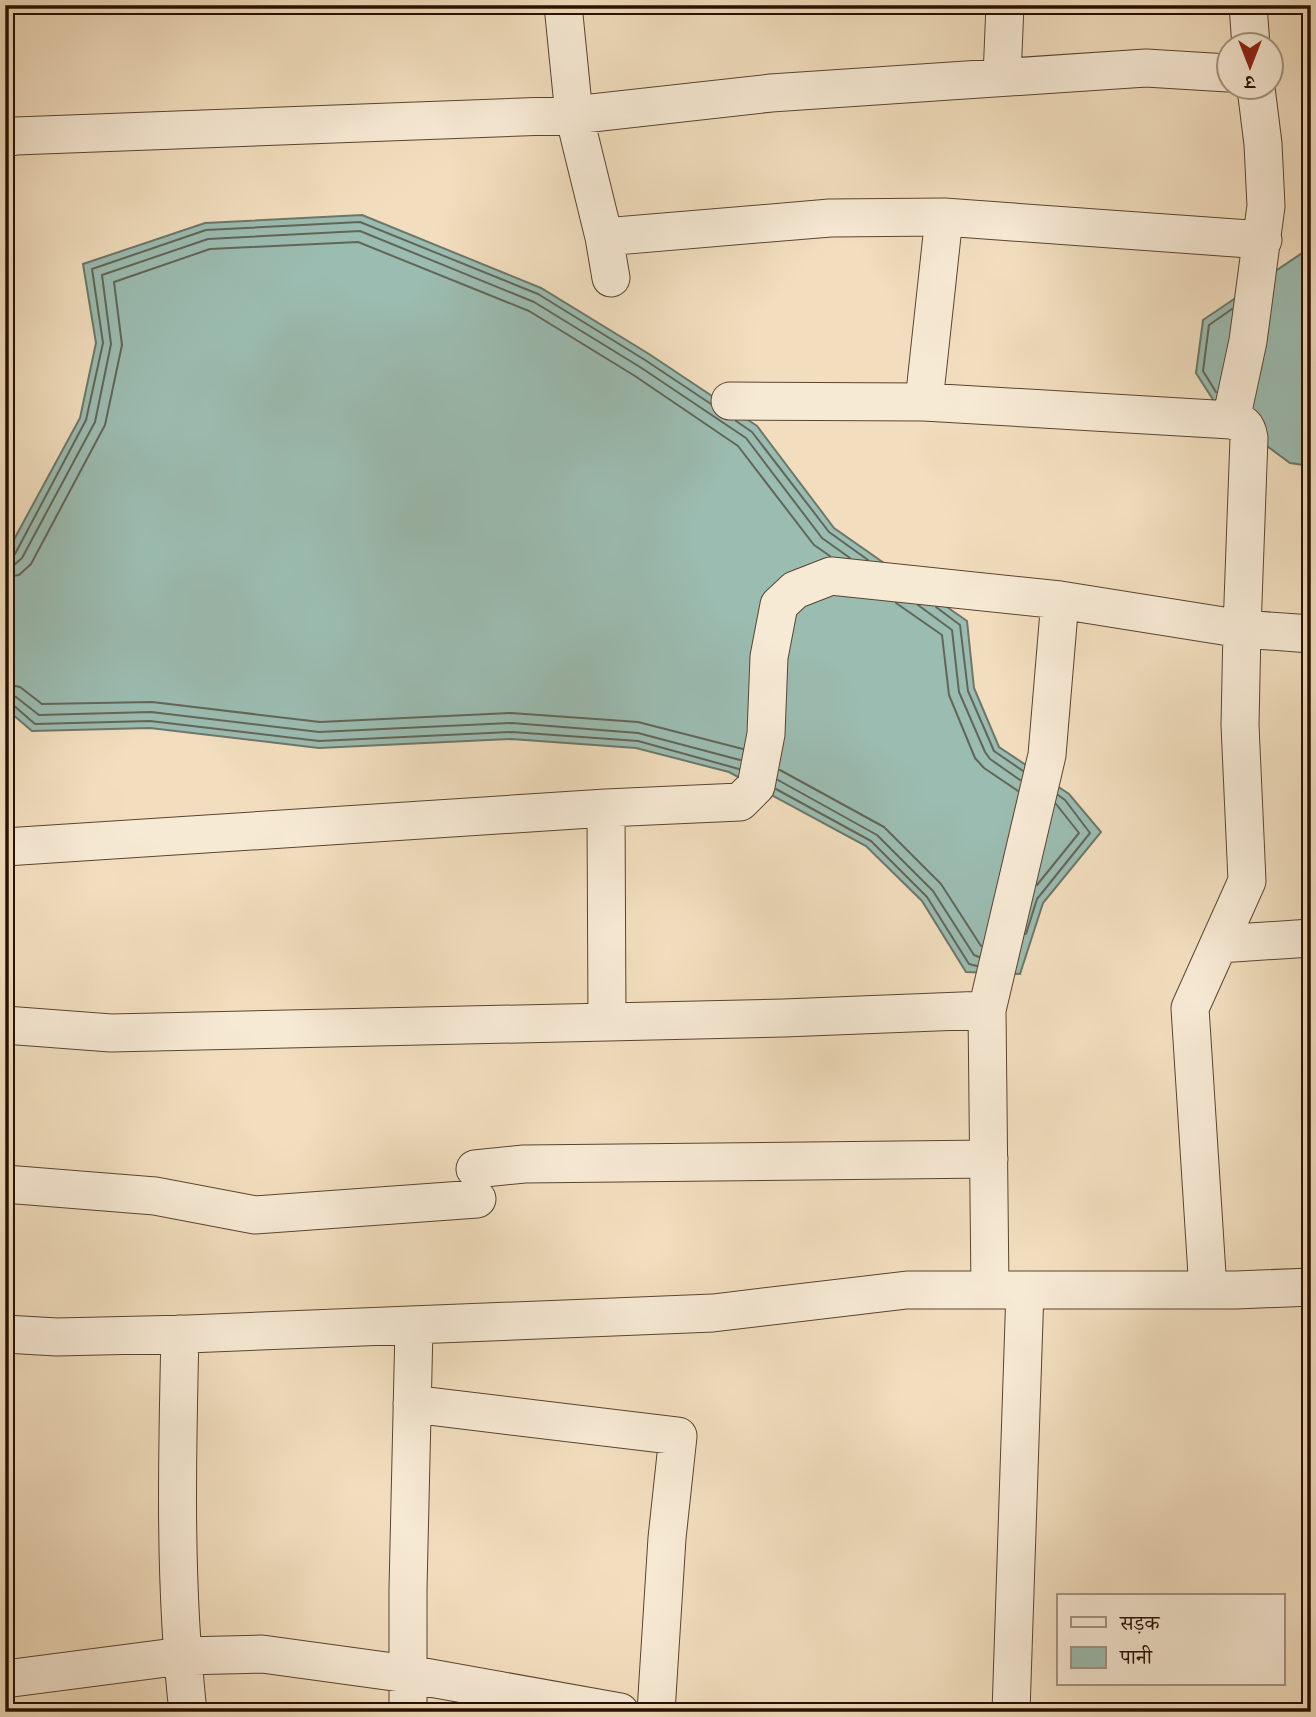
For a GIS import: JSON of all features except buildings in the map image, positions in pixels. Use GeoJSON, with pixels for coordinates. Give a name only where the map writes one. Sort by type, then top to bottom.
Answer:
{"type":"FeatureCollection","features":[{"type":"Feature","properties":{"kind":"street"},"geometry":{"type":"LineString","coordinates":[[564,5],[574,116],[604,237],[611,278]]}},
{"type":"Feature","properties":{"kind":"street"},"geometry":{"type":"LineString","coordinates":[[1002,77],[1005,5]]}},
{"type":"Feature","properties":{"kind":"street"},"geometry":{"type":"LineString","coordinates":[[1248,5],[1250,32]]}},
{"type":"Feature","properties":{"kind":"street"},"geometry":{"type":"LineString","coordinates":[[5,138],[16,135],[574,116],[771,93],[1146,68],[1214,73]]}},
{"type":"Feature","properties":{"kind":"street"},"geometry":{"type":"LineString","coordinates":[[1231,420],[1248,341],[1266,206],[1258,102]]}},
{"type":"Feature","properties":{"kind":"street"},"geometry":{"type":"LineString","coordinates":[[604,237],[830,218],[944,217],[1263,240]]}},
{"type":"Feature","properties":{"kind":"street"},"geometry":{"type":"LineString","coordinates":[[924,402],[944,217]]}},
{"type":"Feature","properties":{"kind":"street"},"geometry":{"type":"LineString","coordinates":[[730,401],[924,402],[1231,420],[1248,429],[1240,725],[1247,881],[1190,1008],[1208,1290]]}},
{"type":"Feature","properties":{"kind":"street"},"geometry":{"type":"LineString","coordinates":[[5,847],[606,808],[740,802],[756,786],[766,734],[769,657],[779,605],[795,590],[831,576],[1060,600],[1242,628],[1311,634]]}},
{"type":"Feature","properties":{"kind":"street"},"geometry":{"type":"LineString","coordinates":[[1011,1712],[1008,1290],[989,1159],[987,1010],[1047,755],[1060,600]]}},
{"type":"Feature","properties":{"kind":"street"},"geometry":{"type":"LineString","coordinates":[[606,808],[607,1022]]}},
{"type":"Feature","properties":{"kind":"street"},"geometry":{"type":"LineString","coordinates":[[1219,944],[1311,938]]}},
{"type":"Feature","properties":{"kind":"street"},"geometry":{"type":"LineString","coordinates":[[5,1026],[111,1033],[987,1010]]}},
{"type":"Feature","properties":{"kind":"street"},"geometry":{"type":"LineString","coordinates":[[5,1184],[155,1196],[255,1215],[476,1184],[524,1164],[989,1159]]}},
{"type":"Feature","properties":{"kind":"street"},"geometry":{"type":"LineString","coordinates":[[5,1334],[57,1337],[180,1334],[713,1312],[907,1290],[1208,1290],[1311,1287]]}},
{"type":"Feature","properties":{"kind":"street"},"geometry":{"type":"LineString","coordinates":[[408,1712],[414,1326]]}},
{"type":"Feature","properties":{"kind":"street"},"geometry":{"type":"LineString","coordinates":[[180,1334],[177,1495],[182,1656],[188,1712]]}},
{"type":"Feature","properties":{"kind":"street"},"geometry":{"type":"LineString","coordinates":[[412,1405],[678,1436],[667,1538],[656,1712]]}},
{"type":"Feature","properties":{"kind":"street"},"geometry":{"type":"LineString","coordinates":[[5,1679],[182,1656],[262,1654],[408,1674],[620,1712]]}},
{"type":"Feature","properties":{"kind":"water"},"geometry":{"type":"Polygon","coordinates":[[[362,215],[541,288],[649,354],[757,426],[834,528],[967,621],[974,688],[999,747],[1069,794],[1101,832],[1043,903],[1020,974],[966,972],[922,901],[866,846],[729,772],[636,748],[511,739],[319,748],[150,728],[32,731],[5,708],[5,556],[80,418],[96,343],[83,264],[205,223],[362,215]]]}},
{"type":"Feature","properties":{"kind":"water"},"geometry":{"type":"Polygon","coordinates":[[[1311,247],[1311,466],[1290,463],[1221,412],[1196,373],[1203,320],[1311,247]]]}}]}
